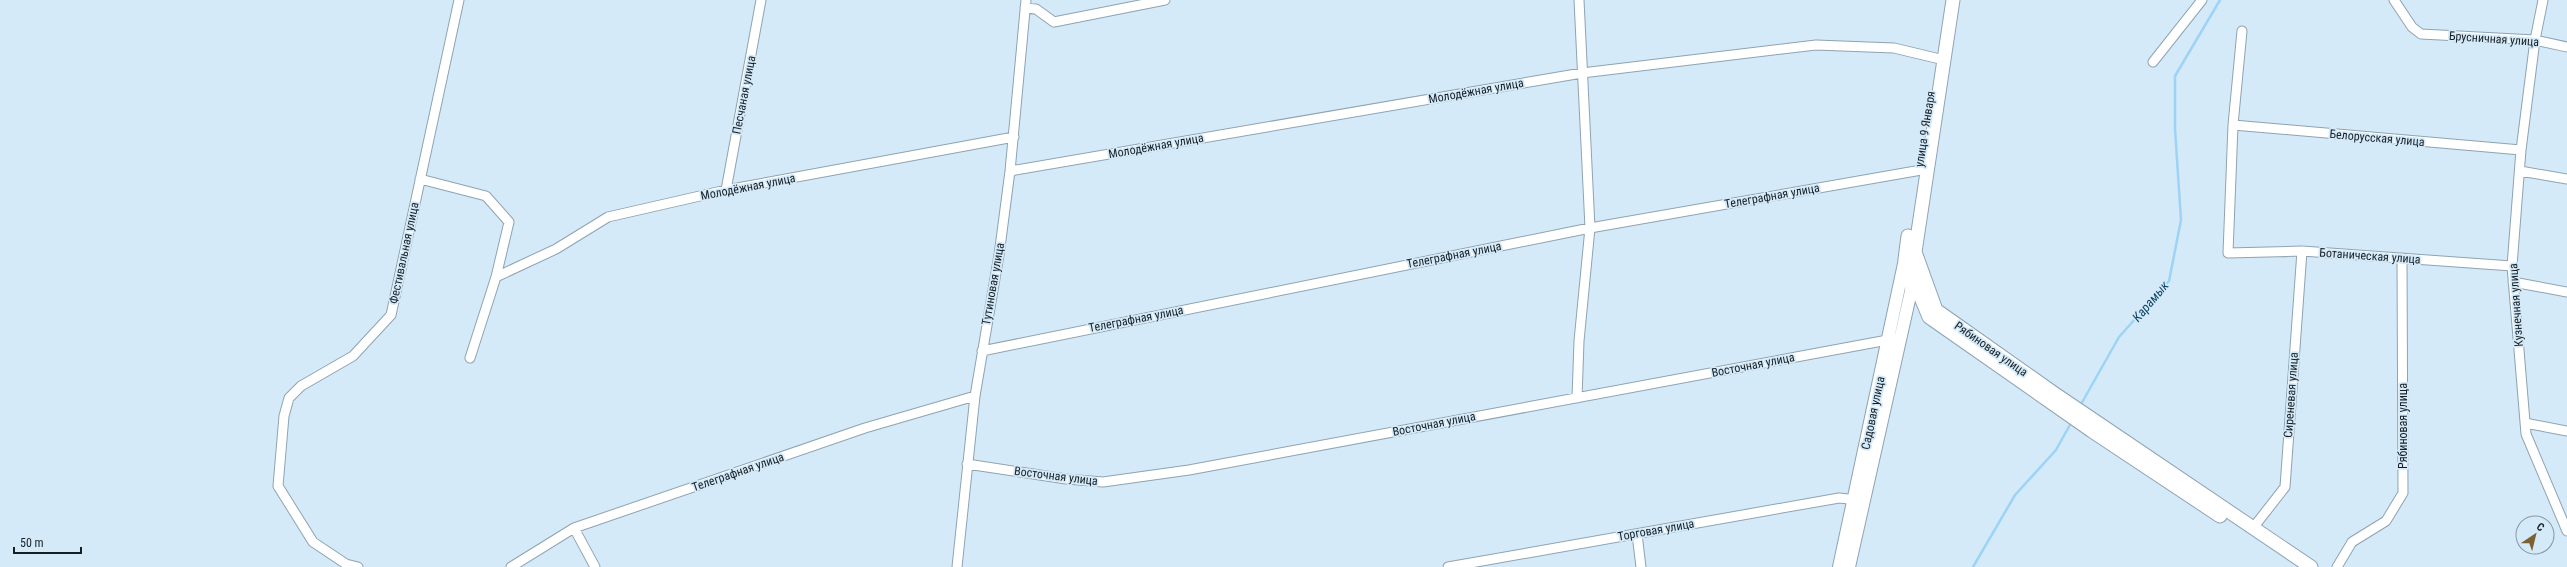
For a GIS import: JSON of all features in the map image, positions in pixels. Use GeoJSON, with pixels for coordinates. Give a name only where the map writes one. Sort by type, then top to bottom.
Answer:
{"type":"FeatureCollection","features":[{"type":"Feature","properties":{"kind":"main road","name":"улица 9 Января"},"geometry":{"type":"LineString","coordinates":[[1940,59],[1944,0]]}},
{"type":"Feature","properties":{"kind":"main road","name":"улица 9 Января"},"geometry":{"type":"LineString","coordinates":[[1910,255],[1940,59],[1953,0]]}},
{"type":"Feature","properties":{"kind":"main road"},"geometry":{"type":"LineString","coordinates":[[1910,255],[1912,277],[1929,317],[2052,398]]}},
{"type":"Feature","properties":{"kind":"main road","name":"Рябиновая улица"},"geometry":{"type":"LineString","coordinates":[[1910,255],[1936,310],[2052,398],[2094,427]]}},
{"type":"Feature","properties":{"kind":"main road"},"geometry":{"type":"LineString","coordinates":[[2094,427],[2253,528],[2311,567]]}},
{"type":"Feature","properties":{"kind":"main road"},"geometry":{"type":"LineString","coordinates":[[2094,427],[2296,567]]}},
{"type":"Feature","properties":{"kind":"street","name":"Фестивальная улица"},"geometry":{"type":"LineString","coordinates":[[358,567],[346,564],[313,542],[278,486],[284,416],[289,398],[301,386],[353,356],[391,315],[458,0]]}},
{"type":"Feature","properties":{"kind":"street","name":"Песчаная улица"},"geometry":{"type":"LineString","coordinates":[[726,190],[761,0]]}},
{"type":"Feature","properties":{"kind":"street"},"geometry":{"type":"LineString","coordinates":[[1025,4],[1036,9],[1054,22],[1165,0]]}},
{"type":"Feature","properties":{"kind":"street"},"geometry":{"type":"LineString","coordinates":[[1577,398],[1579,341],[1590,228],[1579,0]]}},
{"type":"Feature","properties":{"kind":"street"},"geometry":{"type":"LineString","coordinates":[[2153,62],[2202,0]]}},
{"type":"Feature","properties":{"kind":"street","name":"Брусничная улица"},"geometry":{"type":"LineString","coordinates":[[2394,0],[2412,27],[2421,34],[2535,40],[2567,46]]}},
{"type":"Feature","properties":{"kind":"street","name":"Кузнечная улица"},"geometry":{"type":"LineString","coordinates":[[2543,0],[2535,40],[2522,150],[2512,266],[2526,434],[2567,531]]}},
{"type":"Feature","properties":{"kind":"street","name":"Тутиновая улица"},"geometry":{"type":"LineString","coordinates":[[957,567],[975,396],[999,254],[1010,171],[1025,4]]}},
{"type":"Feature","properties":{"kind":"street"},"geometry":{"type":"LineString","coordinates":[[2233,125],[2242,31]]}},
{"type":"Feature","properties":{"kind":"street","name":"Молодёжная улица"},"geometry":{"type":"LineString","coordinates":[[1010,171],[1582,73],[1816,45],[1894,48],[1940,59]]}},
{"type":"Feature","properties":{"kind":"street","name":"Белорусская улица"},"geometry":{"type":"LineString","coordinates":[[2233,125],[2522,150]]}},
{"type":"Feature","properties":{"kind":"street","name":"Ботаническая улица"},"geometry":{"type":"LineString","coordinates":[[2233,125],[2228,253],[2302,251],[2512,266]]}},
{"type":"Feature","properties":{"kind":"street","name":"Молодёжная улица"},"geometry":{"type":"LineString","coordinates":[[496,277],[556,249],[608,217],[726,190],[1014,137]]}},
{"type":"Feature","properties":{"kind":"street","name":"Телеграфная улица"},"geometry":{"type":"LineString","coordinates":[[982,351],[1590,228],[1923,169]]}},
{"type":"Feature","properties":{"kind":"street"},"geometry":{"type":"LineString","coordinates":[[2520,171],[2567,180]]}},
{"type":"Feature","properties":{"kind":"street"},"geometry":{"type":"LineString","coordinates":[[420,179],[486,196],[509,222],[496,277],[470,358]]}},
{"type":"Feature","properties":{"kind":"street","name":"Сиреневая улица"},"geometry":{"type":"LineString","coordinates":[[2253,528],[2285,487],[2302,251]]}},
{"type":"Feature","properties":{"kind":"street","name":"Садовая улица"},"geometry":{"type":"LineString","coordinates":[[1839,567],[1859,500],[1895,339],[1910,255]]}},
{"type":"Feature","properties":{"kind":"street","name":"Рябиновая улица"},"geometry":{"type":"LineString","coordinates":[[2337,567],[2352,542],[2386,521],[2403,493],[2402,258]]}},
{"type":"Feature","properties":{"kind":"street"},"geometry":{"type":"LineString","coordinates":[[1895,339],[1912,277]]}},
{"type":"Feature","properties":{"kind":"street"},"geometry":{"type":"LineString","coordinates":[[2513,282],[2567,292]]}},
{"type":"Feature","properties":{"kind":"street","name":"Восточная улица"},"geometry":{"type":"LineString","coordinates":[[967,464],[1066,479],[1103,482],[1190,470],[1895,339]]}},
{"type":"Feature","properties":{"kind":"street","name":"Телеграфная улица"},"geometry":{"type":"LineString","coordinates":[[511,567],[574,528],[865,428],[975,396]]}},
{"type":"Feature","properties":{"kind":"street"},"geometry":{"type":"LineString","coordinates":[[2525,423],[2567,431]]}},
{"type":"Feature","properties":{"kind":"street","name":"Торговая улица"},"geometry":{"type":"LineString","coordinates":[[1448,567],[1839,498],[1859,500]]}},
{"type":"Feature","properties":{"kind":"street","name":"Садовая улица"},"geometry":{"type":"LineString","coordinates":[[1849,567],[1859,500]]}},
{"type":"Feature","properties":{"kind":"street"},"geometry":{"type":"LineString","coordinates":[[574,528],[595,567]]}},
{"type":"Feature","properties":{"kind":"street"},"geometry":{"type":"LineString","coordinates":[[1636,534],[1641,567]]}},
{"type":"Feature","properties":{"kind":"waterway","name":"Карамык"},"geometry":{"type":"LineString","coordinates":[[2080,406],[2119,337],[2169,281],[2181,220],[2175,129],[2175,76],[2220,0]]}},
{"type":"Feature","properties":{"kind":"waterway","name":"Карамык"},"geometry":{"type":"LineString","coordinates":[[1973,567],[2015,495],[2056,450],[2072,421]]}}]}
